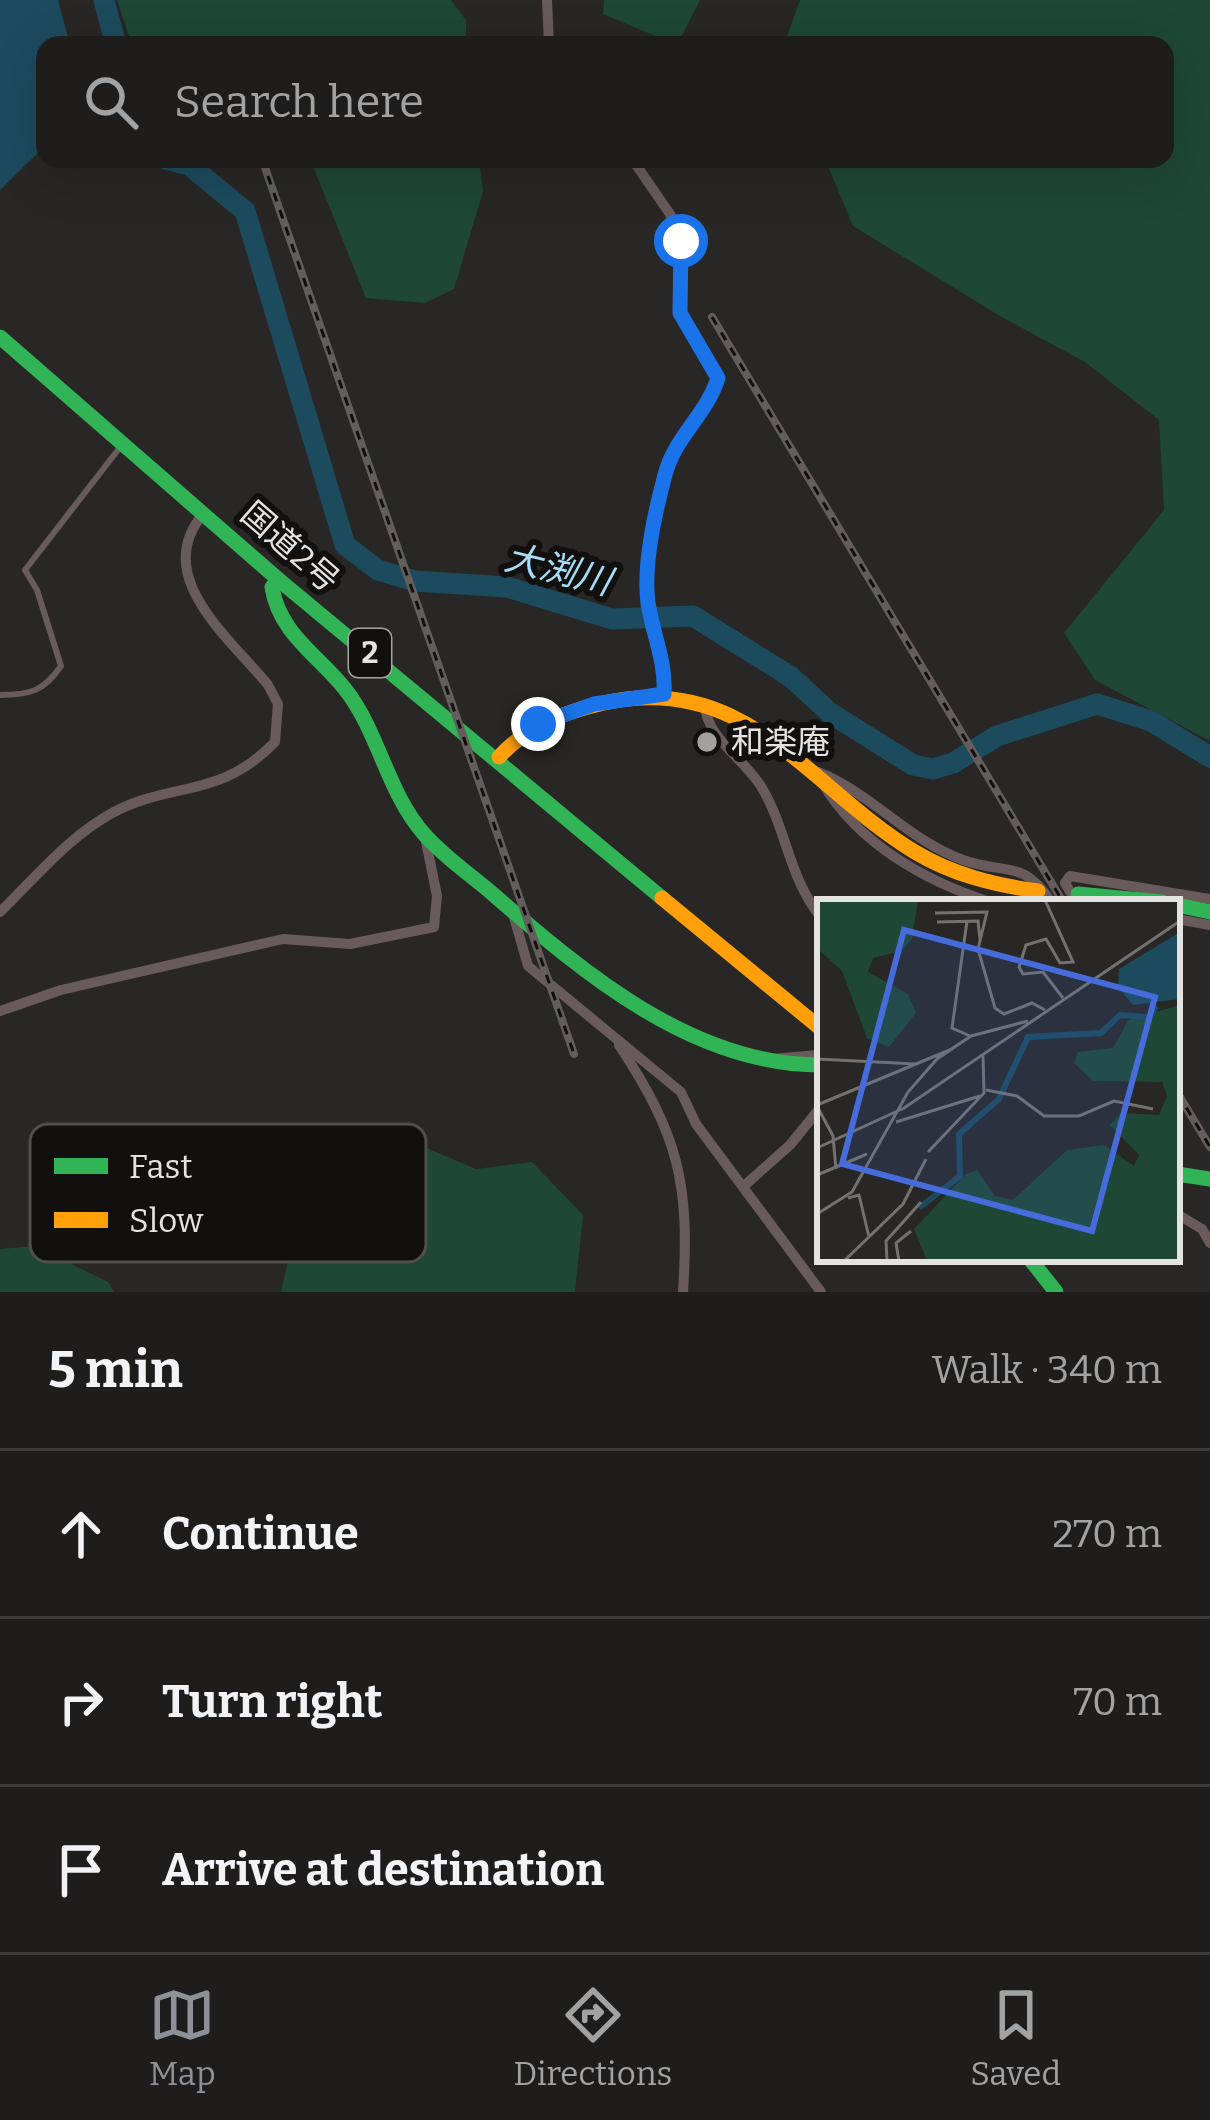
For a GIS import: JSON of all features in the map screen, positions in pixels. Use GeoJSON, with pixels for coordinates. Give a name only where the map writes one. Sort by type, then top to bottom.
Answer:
{"type":"FeatureCollection","features":[{"type":"Feature","properties":{"kind":"main road","name":"国道2号"},"geometry":{"type":"LineString","coordinates":[[0,338],[279,580],[817,1025]]}},
{"type":"Feature","properties":{"kind":"main road"},"geometry":{"type":"LineString","coordinates":[[279,580],[272,587],[274,607],[287,628],[347,692],[396,791],[424,834],[578,968],[678,1029],[763,1061],[817,1060]]}},
{"type":"Feature","properties":{"kind":"main road"},"geometry":{"type":"LineString","coordinates":[[499,758],[514,740],[551,719],[594,704],[664,694],[764,729],[884,830],[937,865],[1044,896]]}},
{"type":"Feature","properties":{"kind":"main road"},"geometry":{"type":"LineString","coordinates":[[1180,905],[1210,912]]}},
{"type":"Feature","properties":{"kind":"main road"},"geometry":{"type":"LineString","coordinates":[[1184,1175],[1210,1179]]}},
{"type":"Feature","properties":{"kind":"main road"},"geometry":{"type":"LineString","coordinates":[[1032,1262],[1057,1292]]}},
{"type":"Feature","properties":{"kind":"street"},"geometry":{"type":"LineString","coordinates":[[548,0],[549,36]]}},
{"type":"Feature","properties":{"kind":"street"},"geometry":{"type":"LineString","coordinates":[[638,168],[670,214],[681,241],[680,313],[718,378],[712,398],[666,471],[654,533],[649,609],[666,667],[664,694]]}},
{"type":"Feature","properties":{"kind":"street"},"geometry":{"type":"LineString","coordinates":[[0,912],[77,835],[118,810],[216,784],[275,742],[278,704],[268,686],[187,585],[184,545],[188,531],[204,513]]}},
{"type":"Feature","properties":{"kind":"street"},"geometry":{"type":"LineString","coordinates":[[705,705],[709,726],[761,787],[802,889],[817,912]]}},
{"type":"Feature","properties":{"kind":"street"},"geometry":{"type":"LineString","coordinates":[[815,770],[832,800],[877,844],[944,886],[981,899]]}},
{"type":"Feature","properties":{"kind":"street"},"geometry":{"type":"LineString","coordinates":[[0,1011],[61,990],[283,939],[350,944],[434,927],[436,896],[424,834]]}},
{"type":"Feature","properties":{"kind":"street"},"geometry":{"type":"LineString","coordinates":[[1077,898],[1065,884],[1070,876],[1210,899]]}},
{"type":"Feature","properties":{"kind":"street"},"geometry":{"type":"LineString","coordinates":[[943,899],[944,886]]}},
{"type":"Feature","properties":{"kind":"street"},"geometry":{"type":"LineString","coordinates":[[512,910],[529,965],[681,1092],[695,1124],[746,1185],[820,1292]]}},
{"type":"Feature","properties":{"kind":"street"},"geometry":{"type":"LineString","coordinates":[[1180,920],[1210,925]]}},
{"type":"Feature","properties":{"kind":"street"},"geometry":{"type":"LineString","coordinates":[[610,1033],[648,1089],[676,1148],[687,1221],[683,1292]]}},
{"type":"Feature","properties":{"kind":"street"},"geometry":{"type":"LineString","coordinates":[[746,1185],[790,1145],[817,1112]]}},
{"type":"Feature","properties":{"kind":"street"},"geometry":{"type":"LineString","coordinates":[[1180,1216],[1202,1229],[1210,1243]]}},
{"type":"Feature","properties":{"kind":"lane"},"geometry":{"type":"LineString","coordinates":[[0,695],[31,694],[47,686],[61,666],[37,590],[25,570],[123,443]]}},
{"type":"Feature","properties":{"kind":"green space"},"geometry":{"type":"Polygon","coordinates":[[[117,0],[451,0],[466,20],[466,36],[129,36],[117,0]]]}},
{"type":"Feature","properties":{"kind":"green space"},"geometry":{"type":"Polygon","coordinates":[[[604,0],[700,0],[682,36],[656,36],[603,14],[604,0]]]}},
{"type":"Feature","properties":{"kind":"green space"},"geometry":{"type":"Polygon","coordinates":[[[800,0],[1210,0],[1210,741],[1095,680],[1064,633],[1164,510],[1159,420],[1085,362],[853,226],[829,168],[1174,168],[1174,36],[787,36],[800,0]]]}},
{"type":"Feature","properties":{"kind":"green space"},"geometry":{"type":"Polygon","coordinates":[[[314,168],[480,168],[483,191],[454,289],[425,303],[366,298],[314,168]]]}},
{"type":"Feature","properties":{"kind":"green space"},"geometry":{"type":"Polygon","coordinates":[[[426,1148],[476,1169],[532,1162],[583,1215],[575,1292],[281,1292],[288,1262],[426,1262],[426,1148]]]}},
{"type":"Feature","properties":{"kind":"green space"},"geometry":{"type":"Polygon","coordinates":[[[30,1246],[30,1262],[67,1262],[108,1282],[114,1292],[0,1292],[0,1249],[30,1246]]]}},
{"type":"Feature","properties":{"kind":"water"},"geometry":{"type":"Polygon","coordinates":[[[0,0],[58,0],[68,36],[36,36],[36,155],[0,190],[0,0]]]}},
{"type":"Feature","properties":{"kind":"waterway","name":"大渕川"},"geometry":{"type":"LineString","coordinates":[[104,0],[114,36]]}},
{"type":"Feature","properties":{"kind":"waterway","name":"大渕川"},"geometry":{"type":"LineString","coordinates":[[193,168],[245,211],[345,545],[378,570],[415,581],[507,587],[612,619],[693,616],[791,677],[830,713],[913,765],[933,769],[953,763],[997,736],[1097,704],[1151,721],[1210,757]]}},
{"type":"Feature","properties":{"kind":"railway"},"geometry":{"type":"LineString","coordinates":[[265,168],[574,1054]]}},
{"type":"Feature","properties":{"kind":"railway"},"geometry":{"type":"LineString","coordinates":[[712,317],[1061,899]]}},
{"type":"Feature","properties":{"kind":"railway"},"geometry":{"type":"LineString","coordinates":[[1180,1097],[1210,1147]]}},
{"type":"Feature","properties":{"kind":"traffic: fast"},"geometry":{"type":"LineString","coordinates":[[0,337],[279,580],[662,898]]}},
{"type":"Feature","properties":{"kind":"traffic: fast"},"geometry":{"type":"LineString","coordinates":[[279,580],[272,587],[283,618],[357,706],[401,800],[440,850],[565,955],[643,1010],[728,1050],[817,1065]]}},
{"type":"Feature","properties":{"kind":"traffic: fast"},"geometry":{"type":"LineString","coordinates":[[1078,894],[1130,899]]}},
{"type":"Feature","properties":{"kind":"traffic: fast"},"geometry":{"type":"LineString","coordinates":[[1180,906],[1210,912]]}},
{"type":"Feature","properties":{"kind":"traffic: fast"},"geometry":{"type":"LineString","coordinates":[[1180,1174],[1210,1179]]}},
{"type":"Feature","properties":{"kind":"traffic: fast"},"geometry":{"type":"LineString","coordinates":[[1032,1262],[1056,1292]]}},
{"type":"Feature","properties":{"kind":"traffic: slow"},"geometry":{"type":"LineString","coordinates":[[499,757],[534,729],[604,703],[654,698],[698,704],[737,719],[773,742],[877,826],[929,860],[975,878],[1038,891]]}},
{"type":"Feature","properties":{"kind":"traffic: slow"},"geometry":{"type":"LineString","coordinates":[[662,898],[817,1026]]}},
{"type":"Feature","properties":{"kind":"place","name":"和楽庵"},"geometry":{"type":"Point","coordinates":[707,742]}},
{"type":"Feature","properties":{"kind":"route"},"geometry":{"type":"LineString","coordinates":[[538,724],[594,704],[664,694],[666,667],[647,597],[654,533],[666,471],[712,398],[718,378],[680,313],[681,241]]}}]}
